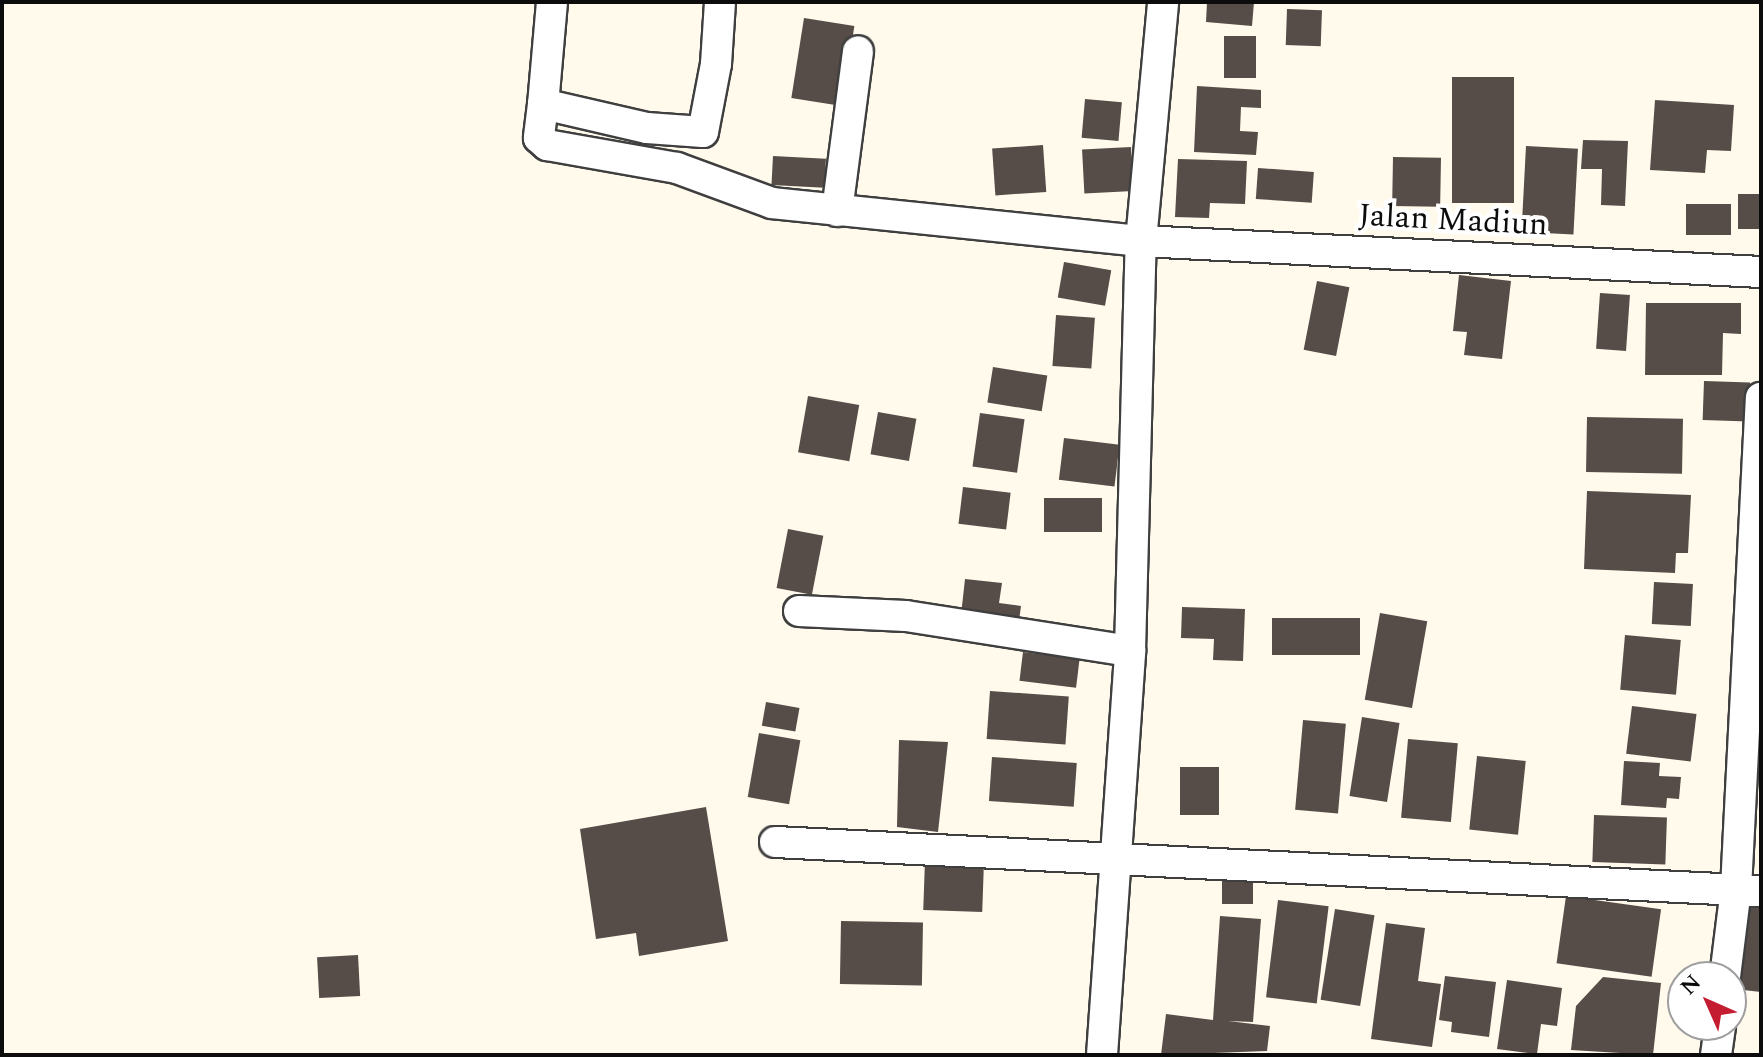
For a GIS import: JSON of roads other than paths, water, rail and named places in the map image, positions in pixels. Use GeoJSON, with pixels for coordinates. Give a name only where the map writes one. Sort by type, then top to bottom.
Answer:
{"type":"FeatureCollection","features":[{"type":"Feature","properties":{"kind":"street"},"geometry":{"type":"LineString","coordinates":[[552,2],[543,104],[647,128],[703,132],[716,64],[720,2]]}},
{"type":"Feature","properties":{"kind":"street"},"geometry":{"type":"LineString","coordinates":[[1102,1055],[1130,651],[1141,241],[1163,2]]}},
{"type":"Feature","properties":{"kind":"street"},"geometry":{"type":"LineString","coordinates":[[837,211],[858,51]]}},
{"type":"Feature","properties":{"kind":"street","name":"Jalan Madiun"},"geometry":{"type":"LineString","coordinates":[[543,104],[539,138],[547,145],[677,168],[772,203],[1141,241],[1761,272]]}},
{"type":"Feature","properties":{"kind":"street"},"geometry":{"type":"LineString","coordinates":[[1729,961],[1748,890],[1761,398]]}},
{"type":"Feature","properties":{"kind":"street"},"geometry":{"type":"LineString","coordinates":[[799,611],[906,616],[1130,651]]}},
{"type":"Feature","properties":{"kind":"street"},"geometry":{"type":"LineString","coordinates":[[775,842],[1116,863],[1748,890]]}}]}
